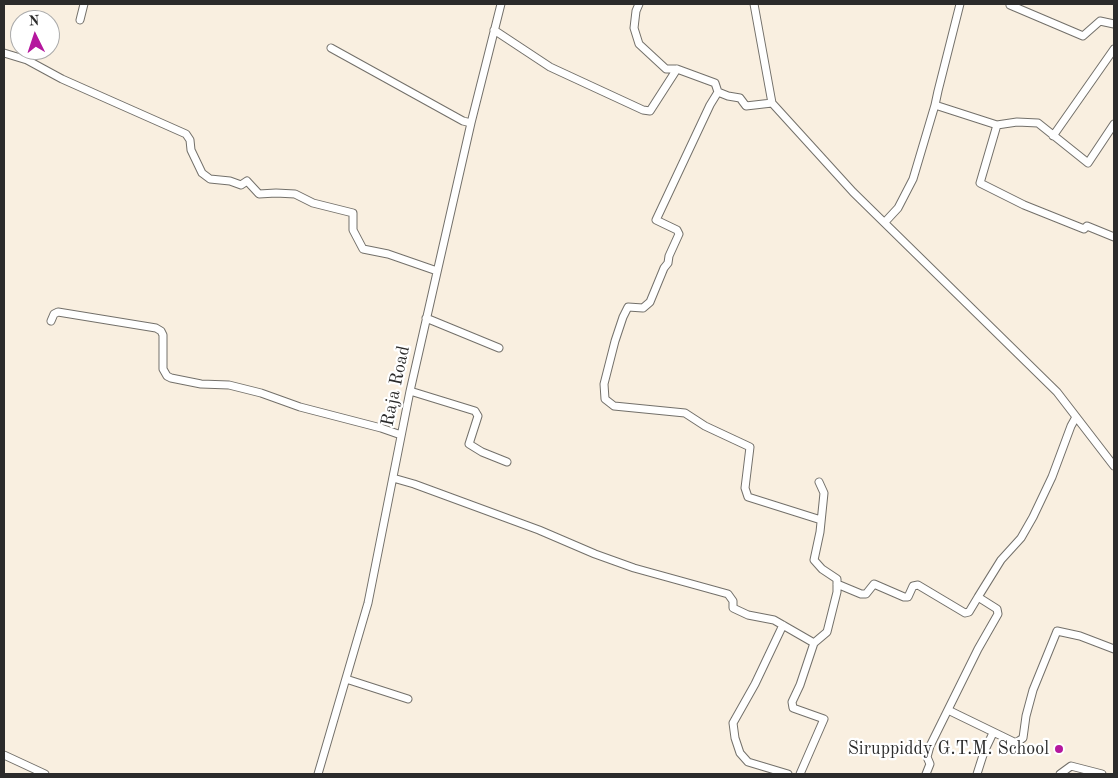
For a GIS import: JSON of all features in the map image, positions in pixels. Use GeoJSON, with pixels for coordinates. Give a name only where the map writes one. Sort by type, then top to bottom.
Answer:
{"type":"FeatureCollection","features":[{"type":"Feature","properties":{"kind":"street"},"geometry":{"type":"LineString","coordinates":[[80,20],[84,4]]}},
{"type":"Feature","properties":{"kind":"street","name":"Raja Road"},"geometry":{"type":"LineString","coordinates":[[318,774],[368,603],[426,318],[471,123],[501,4]]}},
{"type":"Feature","properties":{"kind":"street"},"geometry":{"type":"LineString","coordinates":[[639,4],[636,11],[634,28],[639,44],[666,69],[678,69],[715,83],[718,92],[740,98],[746,106],[772,103]]}},
{"type":"Feature","properties":{"kind":"street"},"geometry":{"type":"LineString","coordinates":[[754,4],[772,103],[853,192],[1057,392],[1114,466]]}},
{"type":"Feature","properties":{"kind":"street"},"geometry":{"type":"LineString","coordinates":[[885,222],[898,208],[913,179],[935,105],[960,4]]}},
{"type":"Feature","properties":{"kind":"street"},"geometry":{"type":"LineString","coordinates":[[1010,5],[1083,36],[1100,21],[1114,24]]}},
{"type":"Feature","properties":{"kind":"street"},"geometry":{"type":"LineString","coordinates":[[494,30],[550,67],[643,110],[650,111],[678,69]]}},
{"type":"Feature","properties":{"kind":"street"},"geometry":{"type":"LineString","coordinates":[[331,48],[463,121],[471,123]]}},
{"type":"Feature","properties":{"kind":"street"},"geometry":{"type":"LineString","coordinates":[[1053,136],[1114,49]]}},
{"type":"Feature","properties":{"kind":"street"},"geometry":{"type":"LineString","coordinates":[[4,53],[27,60],[62,79],[186,134],[202,173],[210,179],[230,181],[241,185],[247,181],[259,194],[295,194],[313,202],[352,213],[354,230],[363,249],[388,254],[437,271]]}},
{"type":"Feature","properties":{"kind":"street"},"geometry":{"type":"LineString","coordinates":[[718,92],[710,105],[656,220],[677,230],[679,234],[650,302],[643,308],[628,307],[623,317],[604,384],[605,399],[614,406],[685,413],[705,426],[750,447],[745,488],[748,497],[820,520]]}},
{"type":"Feature","properties":{"kind":"street"},"geometry":{"type":"LineString","coordinates":[[935,105],[997,125],[1017,122],[1038,124],[1088,162],[1114,124]]}},
{"type":"Feature","properties":{"kind":"street"},"geometry":{"type":"LineString","coordinates":[[997,125],[980,183],[1024,205],[1084,229],[1087,226],[1114,237]]}},
{"type":"Feature","properties":{"kind":"street"},"geometry":{"type":"LineString","coordinates":[[51,320],[54,314],[58,312],[156,328],[162,331],[163,335],[163,369],[167,376],[171,378],[201,384],[229,385],[262,393],[300,407],[401,435]]}},
{"type":"Feature","properties":{"kind":"street"},"geometry":{"type":"LineString","coordinates":[[426,318],[499,348]]}},
{"type":"Feature","properties":{"kind":"street"},"geometry":{"type":"LineString","coordinates":[[410,391],[475,411],[478,416],[469,444],[482,452],[507,462]]}},
{"type":"Feature","properties":{"kind":"street"},"geometry":{"type":"LineString","coordinates":[[837,584],[866,594],[874,584],[904,597],[908,596],[913,586],[918,585],[965,613],[969,612],[1001,560],[1021,538],[1034,517],[1076,417]]}},
{"type":"Feature","properties":{"kind":"street"},"geometry":{"type":"LineString","coordinates":[[392,478],[414,484],[539,530],[634,568],[728,594],[733,601],[733,608],[748,615],[774,620],[814,643]]}},
{"type":"Feature","properties":{"kind":"street"},"geometry":{"type":"LineString","coordinates":[[800,774],[824,719],[793,708],[792,702],[800,685],[814,643],[827,632],[837,592],[837,579],[822,569],[814,560],[824,493],[819,482]]}},
{"type":"Feature","properties":{"kind":"street"},"geometry":{"type":"LineString","coordinates":[[926,774],[930,764],[927,757],[930,746],[978,649],[998,614],[998,609],[978,598]]}},
{"type":"Feature","properties":{"kind":"street"},"geometry":{"type":"LineString","coordinates":[[783,625],[755,684],[733,723],[740,753],[748,762],[788,774]]}},
{"type":"Feature","properties":{"kind":"street"},"geometry":{"type":"LineString","coordinates":[[948,710],[1016,743],[1022,738],[1033,690],[1057,631],[1080,636],[1114,649]]}},
{"type":"Feature","properties":{"kind":"street"},"geometry":{"type":"LineString","coordinates":[[346,679],[408,699]]}},
{"type":"Feature","properties":{"kind":"street"},"geometry":{"type":"LineString","coordinates":[[977,774],[993,733]]}},
{"type":"Feature","properties":{"kind":"street"},"geometry":{"type":"LineString","coordinates":[[4,754],[45,774]]}},
{"type":"Feature","properties":{"kind":"street"},"geometry":{"type":"LineString","coordinates":[[1060,774],[1071,766],[1102,774]]}},
{"type":"Feature","properties":{"kind":"place","name":"Siruppiddy G.T.M. School"},"geometry":{"type":"Point","coordinates":[1059,749]}}]}
